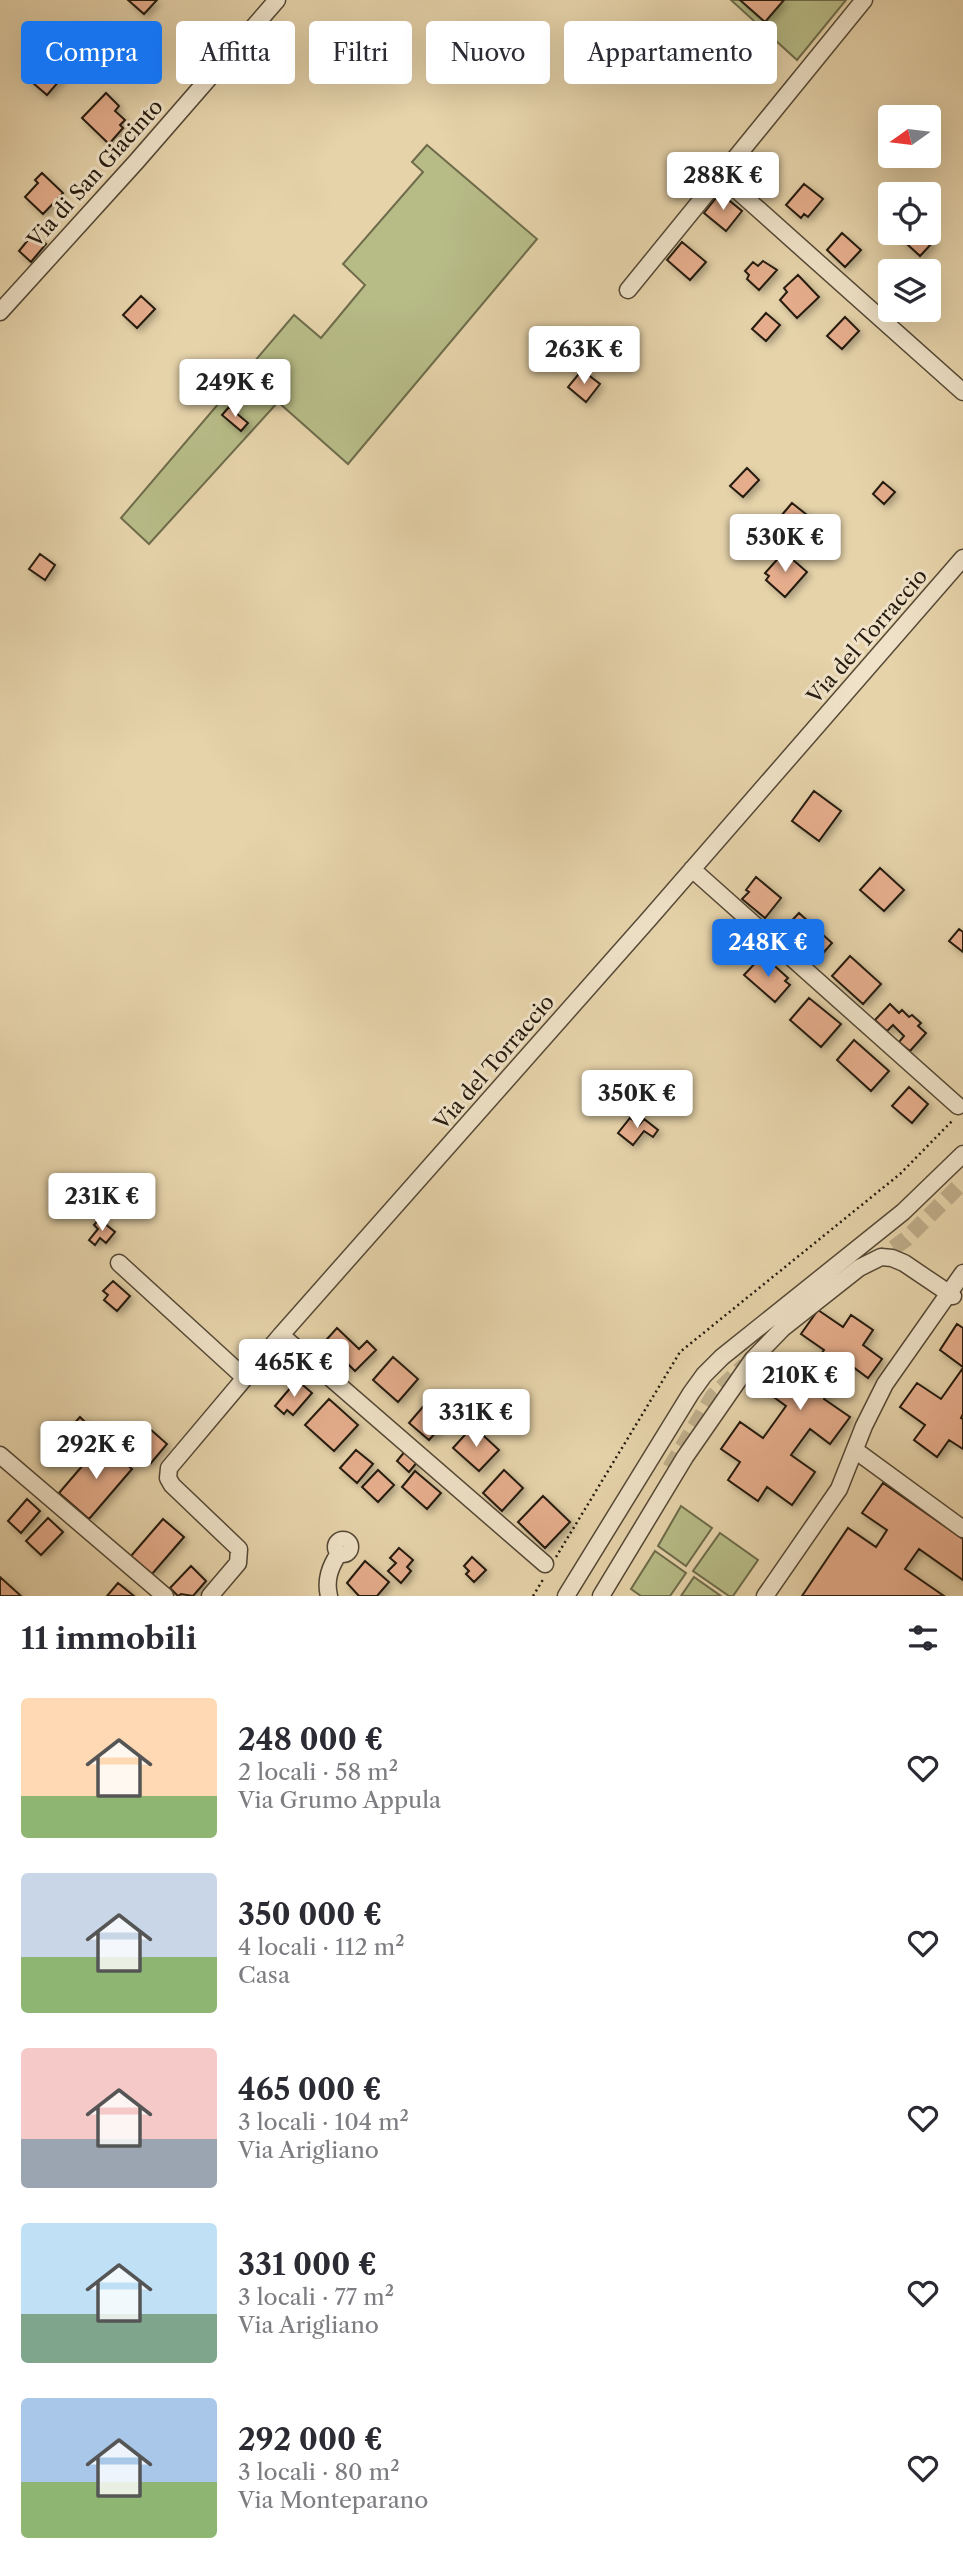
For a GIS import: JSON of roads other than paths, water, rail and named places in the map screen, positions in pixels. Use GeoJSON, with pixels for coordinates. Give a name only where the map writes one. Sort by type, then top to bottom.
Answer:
{"type":"FeatureCollection","features":[{"type":"Feature","properties":{"kind":"street","name":"Via di San Giacinto"},"geometry":{"type":"LineString","coordinates":[[0,312],[136,162],[277,0]]}},
{"type":"Feature","properties":{"kind":"street"},"geometry":{"type":"LineString","coordinates":[[628,290],[863,0]]}},
{"type":"Feature","properties":{"kind":"street"},"geometry":{"type":"LineString","coordinates":[[721,176],[963,392]]}},
{"type":"Feature","properties":{"kind":"street","name":"Via del Torraccio"},"geometry":{"type":"LineString","coordinates":[[209,1596],[238,1563],[239,1549],[172,1485],[167,1473],[169,1468],[281,1335],[963,558]]}},
{"type":"Feature","properties":{"kind":"street"},"geometry":{"type":"LineString","coordinates":[[692,869],[958,1105]]}},
{"type":"Feature","properties":{"kind":"street"},"geometry":{"type":"LineString","coordinates":[[566,1596],[694,1389],[709,1370],[743,1339],[903,1212],[963,1154]]}},
{"type":"Feature","properties":{"kind":"street"},"geometry":{"type":"LineString","coordinates":[[601,1596],[680,1465],[753,1359],[771,1338],[859,1268],[876,1258],[886,1257],[900,1261],[949,1298]]}},
{"type":"Feature","properties":{"kind":"street"},"geometry":{"type":"LineString","coordinates":[[607,1596],[693,1454],[764,1352],[788,1329],[868,1268],[882,1262],[905,1268],[949,1298]]}},
{"type":"Feature","properties":{"kind":"street"},"geometry":{"type":"LineString","coordinates":[[119,1263],[245,1378]]}},
{"type":"Feature","properties":{"kind":"street"},"geometry":{"type":"LineString","coordinates":[[771,1596],[835,1503],[882,1396],[963,1273]]}},
{"type":"Feature","properties":{"kind":"street"},"geometry":{"type":"LineString","coordinates":[[765,1596],[839,1489],[882,1389],[963,1282]]}},
{"type":"Feature","properties":{"kind":"street"},"geometry":{"type":"LineString","coordinates":[[281,1335],[545,1564]]}},
{"type":"Feature","properties":{"kind":"street"},"geometry":{"type":"LineString","coordinates":[[859,1453],[963,1529]]}},
{"type":"Feature","properties":{"kind":"street"},"geometry":{"type":"LineString","coordinates":[[0,1455],[164,1596]]}},
{"type":"Feature","properties":{"kind":"street"},"geometry":{"type":"LineString","coordinates":[[329,1596],[329,1574],[349,1556]]}},
{"type":"Feature","properties":{"kind":"tunnel"},"geometry":{"type":"LineString","coordinates":[[874,1262],[906,1239],[963,1182]]}},
{"type":"Feature","properties":{"kind":"tunnel"},"geometry":{"type":"LineString","coordinates":[[670,1468],[713,1396],[745,1365]]}}]}
